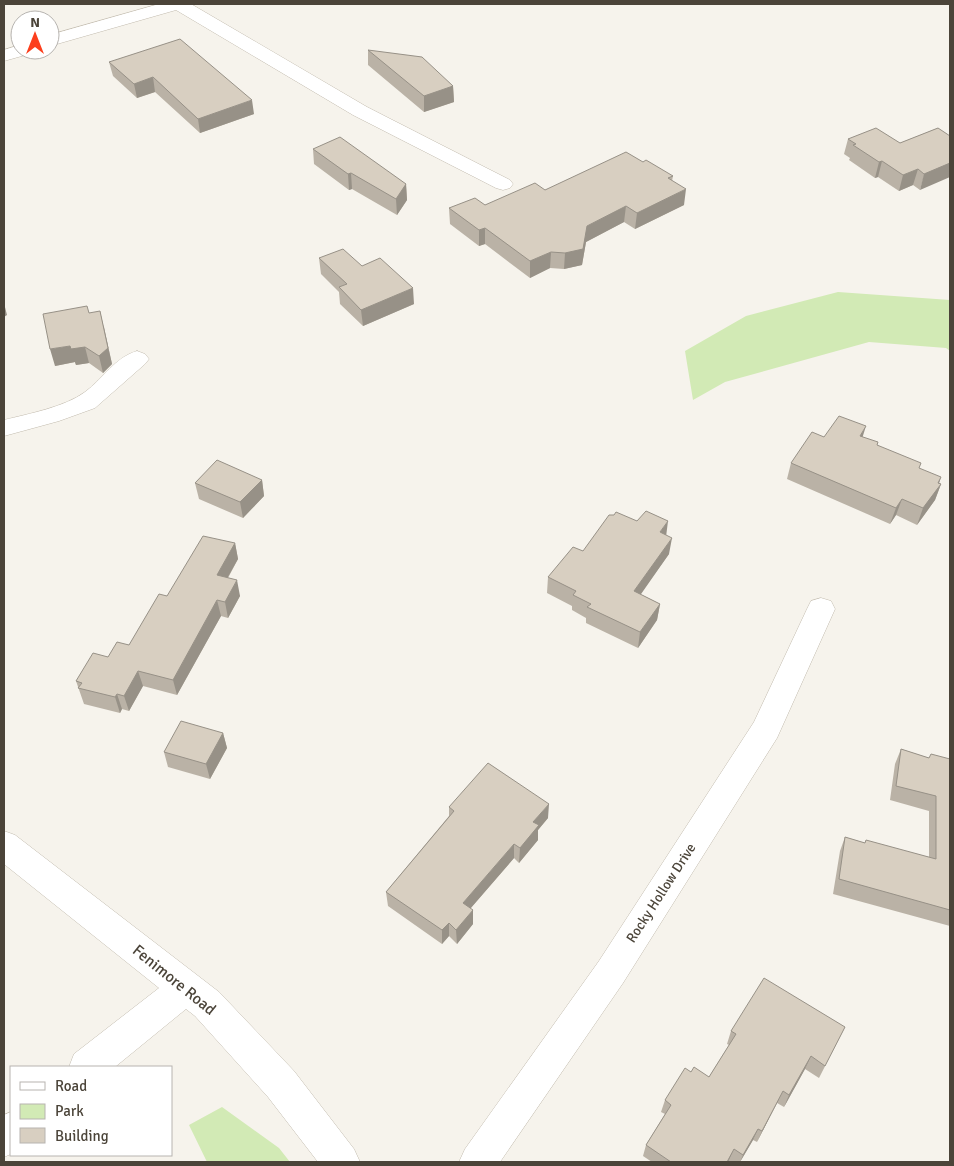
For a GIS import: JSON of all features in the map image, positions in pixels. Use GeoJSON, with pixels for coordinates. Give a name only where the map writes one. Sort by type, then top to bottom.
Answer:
{"type":"FeatureCollection","features":[{"type":"Feature","properties":{"kind":"street"},"geometry":{"type":"LineString","coordinates":[[60,39],[123,18],[178,4],[360,111],[503,184]]}},
{"type":"Feature","properties":{"kind":"street"},"geometry":{"type":"LineString","coordinates":[[4,428],[52,414],[92,399],[120,371],[137,359]]}},
{"type":"Feature","properties":{"kind":"street","name":"Rocky Hollow Drive"},"geometry":{"type":"LineString","coordinates":[[478,1162],[611,972],[766,729],[821,609]]}},
{"type":"Feature","properties":{"kind":"street","name":"Fenimore Road"},"geometry":{"type":"LineString","coordinates":[[4,845],[207,1004],[281,1084],[341,1162]]}},
{"type":"Feature","properties":{"kind":"street"},"geometry":{"type":"LineString","coordinates":[[88,1066],[186,988]]}},
{"type":"Feature","properties":{"kind":"green space"},"geometry":{"type":"Polygon","coordinates":[[[838,292],[950,300],[950,351],[946,348],[869,342],[725,382],[693,400],[685,351],[746,316],[838,292]]]}},
{"type":"Feature","properties":{"kind":"green space"},"geometry":{"type":"Polygon","coordinates":[[[222,1107],[279,1148],[290,1162],[207,1162],[189,1125],[222,1107]]]}},
{"type":"Feature","properties":{"kind":"building"},"geometry":{"type":"Polygon","coordinates":[[[180,39],[252,100],[198,119],[153,77],[134,84],[109,62],[180,39]]]}},
{"type":"Feature","properties":{"kind":"building"},"geometry":{"type":"Polygon","coordinates":[[[368,50],[422,57],[453,86],[424,96],[368,50]]]}},
{"type":"Feature","properties":{"kind":"building"},"geometry":{"type":"Polygon","coordinates":[[[876,128],[900,143],[938,128],[950,136],[950,163],[924,174],[918,169],[903,175],[853,145],[856,144],[848,139],[876,128]]]}},
{"type":"Feature","properties":{"kind":"building"},"geometry":{"type":"Polygon","coordinates":[[[340,137],[406,184],[396,199],[351,173],[348,174],[313,149],[340,137]]]}},
{"type":"Feature","properties":{"kind":"building"},"geometry":{"type":"Polygon","coordinates":[[[626,152],[643,162],[646,160],[673,176],[668,178],[686,189],[637,213],[626,206],[587,226],[583,249],[565,253],[551,252],[530,261],[485,228],[479,230],[449,208],[475,198],[485,205],[535,183],[545,190],[626,152]]]}},
{"type":"Feature","properties":{"kind":"building"},"geometry":{"type":"Polygon","coordinates":[[[343,249],[362,266],[380,258],[413,288],[361,310],[339,287],[347,284],[319,258],[343,249]]]}},
{"type":"Feature","properties":{"kind":"building"},"geometry":{"type":"Polygon","coordinates":[[[87,306],[89,313],[100,311],[108,348],[99,356],[85,347],[71,349],[70,346],[50,349],[43,314],[87,306]]]}},
{"type":"Feature","properties":{"kind":"building"},"geometry":{"type":"Polygon","coordinates":[[[839,416],[866,426],[860,436],[878,442],[877,445],[921,463],[919,468],[941,477],[938,483],[941,484],[923,508],[902,499],[896,508],[791,463],[812,432],[824,437],[839,416]]]}},
{"type":"Feature","properties":{"kind":"building"},"geometry":{"type":"Polygon","coordinates":[[[217,460],[262,480],[240,502],[195,483],[217,460]]]}},
{"type":"Feature","properties":{"kind":"building"},"geometry":{"type":"Polygon","coordinates":[[[646,511],[668,521],[660,532],[672,538],[634,591],[660,604],[640,632],[587,607],[591,604],[573,595],[576,591],[548,577],[573,547],[583,551],[609,515],[614,515],[616,512],[637,521],[646,511]]]}},
{"type":"Feature","properties":{"kind":"building"},"geometry":{"type":"Polygon","coordinates":[[[203,536],[235,543],[217,575],[237,580],[225,602],[217,600],[173,680],[138,671],[124,696],[117,694],[115,697],[78,688],[82,683],[76,681],[93,653],[108,657],[117,642],[129,645],[159,594],[167,596],[203,536]]]}},
{"type":"Feature","properties":{"kind":"building"},"geometry":{"type":"Polygon","coordinates":[[[181,721],[223,733],[206,764],[164,752],[181,721]]]}},
{"type":"Feature","properties":{"kind":"building"},"geometry":{"type":"Polygon","coordinates":[[[901,749],[929,758],[931,754],[950,759],[950,910],[839,879],[845,837],[865,843],[866,840],[936,859],[936,796],[896,786],[901,749]]]}},
{"type":"Feature","properties":{"kind":"building"},"geometry":{"type":"Polygon","coordinates":[[[488,763],[549,804],[533,822],[539,825],[520,848],[514,844],[463,903],[473,910],[456,930],[449,923],[442,930],[386,892],[454,811],[449,807],[488,763]]]}},
{"type":"Feature","properties":{"kind":"building"},"geometry":{"type":"Polygon","coordinates":[[[764,978],[845,1027],[825,1066],[811,1056],[789,1095],[783,1091],[762,1131],[758,1129],[743,1155],[734,1149],[727,1162],[671,1162],[646,1145],[671,1105],[665,1100],[685,1068],[691,1072],[694,1067],[709,1077],[736,1034],[731,1031],[764,978]]]}}]}
